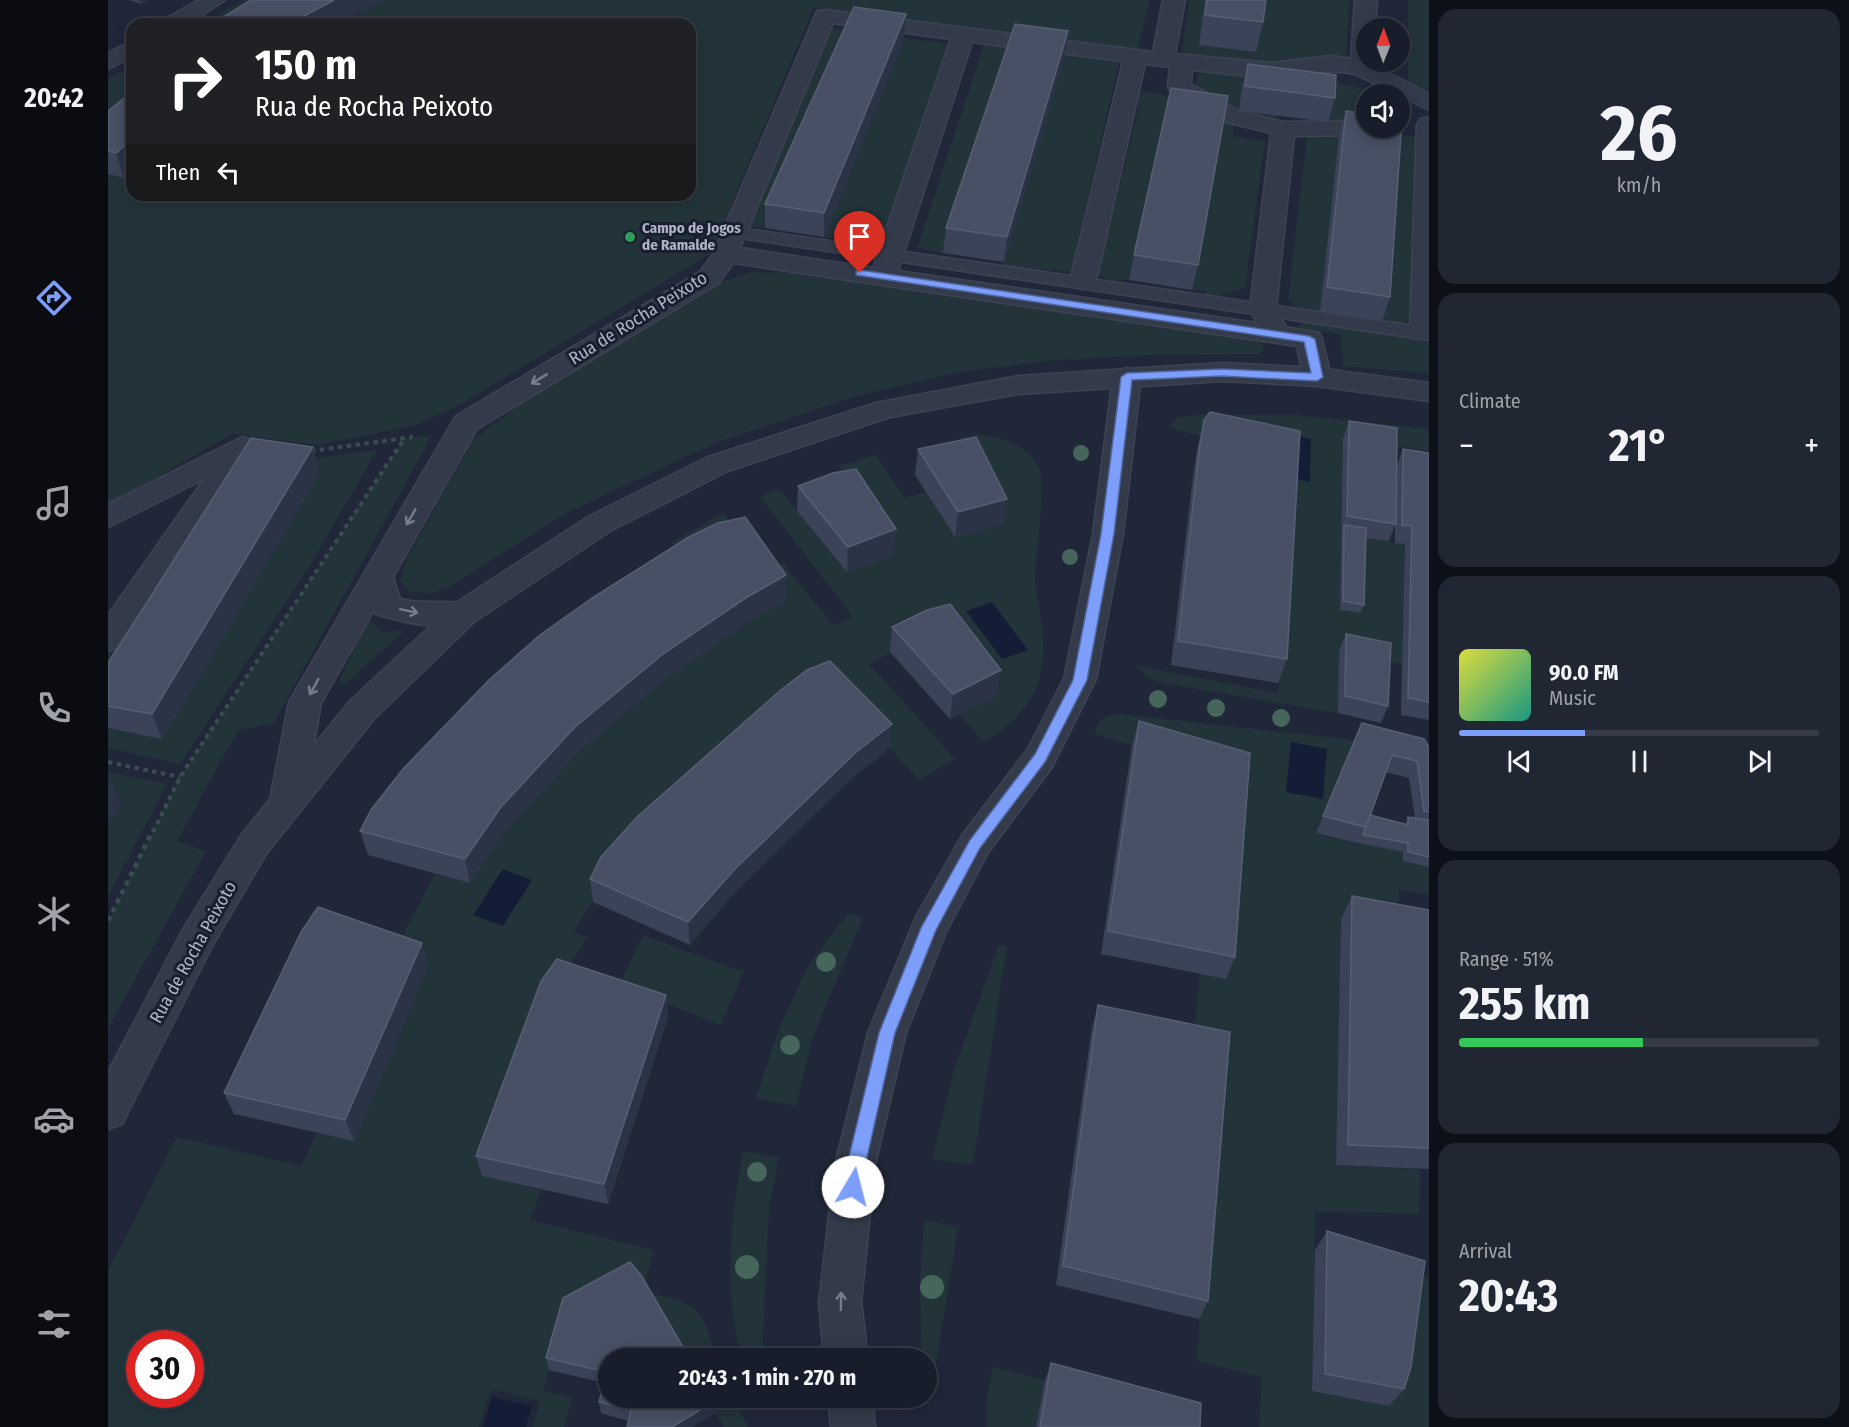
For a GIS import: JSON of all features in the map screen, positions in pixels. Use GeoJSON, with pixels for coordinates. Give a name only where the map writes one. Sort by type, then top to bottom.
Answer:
{"type":"FeatureCollection","features":[{"type":"Feature","properties":{"kind":"street"},"geometry":{"type":"LineString","coordinates":[[183,18],[214,0]]}},
{"type":"Feature","properties":{"kind":"street"},"geometry":{"type":"LineString","coordinates":[[1083,281],[1154,84],[1173,61],[1174,0]]}},
{"type":"Feature","properties":{"kind":"street"},"geometry":{"type":"LineString","coordinates":[[1365,18],[1366,0]]}},
{"type":"Feature","properties":{"kind":"street","name":"Rua de Rocha Peixoto"},"geometry":{"type":"LineString","coordinates":[[287,800],[305,702],[466,423],[710,276],[730,243],[825,16],[964,34]]}},
{"type":"Feature","properties":{"kind":"street"},"geometry":{"type":"LineString","coordinates":[[886,265],[964,34],[1136,57],[1272,70],[1331,63],[1356,67]]}},
{"type":"Feature","properties":{"kind":"street"},"geometry":{"type":"LineString","coordinates":[[108,62],[126,52]]}},
{"type":"Feature","properties":{"kind":"street"},"geometry":{"type":"LineString","coordinates":[[1136,57],[1154,84],[1230,116],[1283,129],[1356,128]]}},
{"type":"Feature","properties":{"kind":"street"},"geometry":{"type":"LineString","coordinates":[[1367,72],[1424,119],[1426,333]]}},
{"type":"Feature","properties":{"kind":"street"},"geometry":{"type":"LineString","coordinates":[[1276,333],[1263,309],[1283,129]]}},
{"type":"Feature","properties":{"kind":"street"},"geometry":{"type":"LineString","coordinates":[[730,243],[886,265],[1309,339],[1317,377]]}},
{"type":"Feature","properties":{"kind":"street","name":"Rua de Rocha Peixoto"},"geometry":{"type":"LineString","coordinates":[[108,1111],[198,937],[254,844],[287,800],[362,710],[464,613],[599,524],[718,464],[886,409],[1018,385],[1222,372],[1317,377],[1429,392]]}},
{"type":"Feature","properties":{"kind":"street"},"geometry":{"type":"LineString","coordinates":[[845,1348],[840,1302],[855,1165],[887,1033],[934,919],[975,844],[1040,758],[1080,680],[1108,534],[1127,377]]}},
{"type":"Feature","properties":{"kind":"street"},"geometry":{"type":"LineString","coordinates":[[108,517],[242,447]]}},
{"type":"Feature","properties":{"kind":"street"},"geometry":{"type":"LineString","coordinates":[[108,639],[242,447]]}},
{"type":"Feature","properties":{"kind":"street"},"geometry":{"type":"LineString","coordinates":[[377,574],[387,606],[413,614],[464,613]]}},
{"type":"Feature","properties":{"kind":"street"},"geometry":{"type":"LineString","coordinates":[[851,1408],[853,1427]]}},
{"type":"Feature","properties":{"kind":"lane"},"geometry":{"type":"LineString","coordinates":[[886,265],[1083,281],[1426,333]]}},
{"type":"Feature","properties":{"kind":"path"},"geometry":{"type":"LineString","coordinates":[[242,447],[313,452],[404,439],[466,423]]}},
{"type":"Feature","properties":{"kind":"path"},"geometry":{"type":"LineString","coordinates":[[108,921],[180,777],[404,439]]}},
{"type":"Feature","properties":{"kind":"path"},"geometry":{"type":"LineString","coordinates":[[108,762],[180,777]]}},
{"type":"Feature","properties":{"kind":"shaded area","name":"Campo de Jogos de Ramalde"},"geometry":{"type":"Polygon","coordinates":[[[243,0],[1150,0],[1137,49],[814,7],[711,253],[463,403],[416,425],[318,445],[232,434],[108,505],[108,79],[126,68],[126,201],[696,201],[696,18],[212,18],[243,0]]]}},
{"type":"Feature","properties":{"kind":"shaded area"},"geometry":{"type":"Polygon","coordinates":[[[1189,0],[1205,0],[1199,45],[1262,0],[1349,0],[1346,65],[1227,66],[1228,58],[1182,53],[1189,0]]]}},
{"type":"Feature","properties":{"kind":"shaded area"},"geometry":{"type":"Polygon","coordinates":[[[1408,0],[1429,0],[1429,91],[1408,84],[1410,18],[1408,18],[1408,0]]]}},
{"type":"Feature","properties":{"kind":"shaded area"},"geometry":{"type":"Polygon","coordinates":[[[832,28],[853,31],[765,228],[741,226],[832,28]]]}},
{"type":"Feature","properties":{"kind":"shaded area"},"geometry":{"type":"Polygon","coordinates":[[[904,38],[960,45],[893,245],[824,237],[904,38]]]}},
{"type":"Feature","properties":{"kind":"shaded area"},"geometry":{"type":"Polygon","coordinates":[[[984,45],[1012,48],[943,253],[917,248],[984,45]]]}},
{"type":"Feature","properties":{"kind":"shaded area"},"geometry":{"type":"Polygon","coordinates":[[[1065,55],[1119,61],[1071,272],[1003,266],[1065,55]]]}},
{"type":"Feature","properties":{"kind":"shaded area"},"geometry":{"type":"Polygon","coordinates":[[[1199,69],[1268,73],[1335,82],[1356,87],[1356,122],[1328,126],[1330,99],[1276,115],[1274,123],[1239,114],[1195,88],[1199,69]]]}},
{"type":"Feature","properties":{"kind":"shaded area"},"geometry":{"type":"Polygon","coordinates":[[[1145,92],[1186,99],[1234,123],[1233,136],[1265,141],[1245,288],[1205,300],[1206,291],[1192,290],[1223,121],[1129,280],[1110,280],[1098,275],[1138,110],[1139,96],[1145,92]]]}},
{"type":"Feature","properties":{"kind":"shaded area"},"geometry":{"type":"Polygon","coordinates":[[[1356,134],[1356,138],[1422,137],[1413,316],[1404,324],[1382,322],[1340,136],[1320,312],[1297,307],[1288,299],[1307,137],[1356,134]]]}},
{"type":"Feature","properties":{"kind":"shaded area"},"geometry":{"type":"Polygon","coordinates":[[[753,272],[794,273],[908,287],[1245,337],[1264,345],[1260,354],[1144,355],[1049,361],[959,372],[857,396],[713,444],[568,512],[452,585],[431,594],[409,592],[400,582],[407,558],[473,440],[524,401],[721,282],[753,272]]]}},
{"type":"Feature","properties":{"kind":"shaded area"},"geometry":{"type":"Polygon","coordinates":[[[1301,319],[1429,341],[1429,373],[1343,366],[1341,334],[1300,329],[1301,319]]]}},
{"type":"Feature","properties":{"kind":"shaded area"},"geometry":{"type":"Polygon","coordinates":[[[1202,414],[1298,415],[1429,429],[1429,451],[1343,439],[1340,610],[1360,613],[1362,537],[1405,544],[1403,664],[1339,652],[1338,713],[1167,684],[1150,679],[1137,666],[1278,693],[1281,641],[1204,437],[1168,427],[1177,418],[1202,414]]]}},
{"type":"Feature","properties":{"kind":"shaded area"},"geometry":{"type":"Polygon","coordinates":[[[432,435],[273,724],[238,730],[177,841],[206,851],[108,1028],[108,921],[180,777],[404,439],[432,435]]]}},
{"type":"Feature","properties":{"kind":"shaded area"},"geometry":{"type":"Polygon","coordinates":[[[977,435],[1005,440],[1029,454],[1040,471],[1041,503],[1035,578],[1042,625],[1042,663],[1033,694],[1014,720],[984,742],[959,715],[997,694],[924,635],[869,664],[955,759],[919,780],[890,748],[604,880],[574,932],[587,937],[545,1004],[483,1176],[541,1190],[530,1220],[654,1250],[643,1288],[566,1311],[543,1391],[572,1398],[564,1427],[533,1427],[540,1401],[491,1389],[479,1427],[108,1427],[108,1271],[177,1137],[301,1166],[317,1133],[354,1140],[428,966],[393,953],[435,874],[470,883],[506,830],[579,751],[665,679],[708,649],[766,571],[783,563],[833,625],[853,617],[760,496],[779,489],[847,572],[855,494],[839,466],[876,455],[904,498],[926,492],[955,537],[1003,524],[959,437],[977,435]]]}},
{"type":"Feature","properties":{"kind":"shaded area"},"geometry":{"type":"Polygon","coordinates":[[[377,450],[312,562],[180,764],[108,748],[108,650],[245,452],[317,458],[377,450]]]}},
{"type":"Feature","properties":{"kind":"shaded area"},"geometry":{"type":"Polygon","coordinates":[[[723,513],[745,542],[691,562],[671,543],[723,513]]]}},
{"type":"Feature","properties":{"kind":"shaded area"},"geometry":{"type":"Polygon","coordinates":[[[372,621],[382,632],[401,630],[403,632],[346,683],[339,681],[367,622],[372,621]]]}},
{"type":"Feature","properties":{"kind":"shaded area"},"geometry":{"type":"Polygon","coordinates":[[[1118,714],[1355,740],[1316,833],[1403,852],[1404,861],[1429,867],[1429,895],[1399,889],[1399,930],[1341,920],[1336,1165],[1420,1169],[1419,1214],[1315,1211],[1312,1391],[1389,1406],[1411,1280],[1429,1276],[1429,1427],[1259,1427],[1262,1377],[1197,1361],[1205,1240],[1193,1048],[1200,974],[1241,778],[1095,734],[1102,720],[1118,714]]]}},
{"type":"Feature","properties":{"kind":"shaded area"},"geometry":{"type":"Polygon","coordinates":[[[108,772],[167,784],[108,896],[108,772]]]}},
{"type":"Feature","properties":{"kind":"shaded area"},"geometry":{"type":"Polygon","coordinates":[[[848,913],[863,917],[812,1039],[796,1106],[756,1098],[779,1029],[807,968],[848,913]]]}},
{"type":"Feature","properties":{"kind":"shaded area"},"geometry":{"type":"Polygon","coordinates":[[[643,935],[743,972],[721,1025],[619,985],[643,935]]]}},
{"type":"Feature","properties":{"kind":"shaded area"},"geometry":{"type":"Polygon","coordinates":[[[999,945],[1007,946],[973,1164],[932,1160],[954,1070],[999,945]]]}},
{"type":"Feature","properties":{"kind":"shaded area"},"geometry":{"type":"Polygon","coordinates":[[[743,1151],[779,1158],[769,1207],[763,1348],[739,1348],[736,1333],[731,1281],[735,1203],[743,1151]]]}},
{"type":"Feature","properties":{"kind":"shaded area"},"geometry":{"type":"Polygon","coordinates":[[[924,1220],[958,1227],[937,1356],[937,1348],[921,1348],[920,1275],[924,1220]]]}},
{"type":"Feature","properties":{"kind":"shaded area"},"geometry":{"type":"Polygon","coordinates":[[[645,1294],[676,1300],[696,1310],[707,1329],[713,1348],[677,1348],[645,1294]]]}},
{"type":"Feature","properties":{"kind":"shaded area"},"geometry":{"type":"Polygon","coordinates":[[[993,1367],[1045,1380],[1036,1427],[986,1427],[986,1402],[993,1367]]]}},
{"type":"Feature","properties":{"kind":"shaded area"},"geometry":{"type":"Polygon","coordinates":[[[713,1408],[738,1408],[748,1427],[724,1427],[713,1408]]]}},
{"type":"Feature","properties":{"kind":"water"},"geometry":{"type":"Polygon","coordinates":[[[1278,431],[1311,439],[1310,482],[1291,478],[1278,431]]]}},
{"type":"Feature","properties":{"kind":"water"},"geometry":{"type":"Polygon","coordinates":[[[992,602],[1028,650],[1002,659],[966,611],[992,602]]]}},
{"type":"Feature","properties":{"kind":"water"},"geometry":{"type":"Polygon","coordinates":[[[1291,742],[1327,749],[1323,799],[1286,792],[1291,742]]]}},
{"type":"Feature","properties":{"kind":"water"},"geometry":{"type":"Polygon","coordinates":[[[503,869],[532,880],[503,926],[473,915],[503,869]]]}},
{"type":"Feature","properties":{"kind":"water"},"geometry":{"type":"Polygon","coordinates":[[[492,1397],[532,1406],[526,1427],[483,1427],[492,1397]]]}},
{"type":"Feature","properties":{"kind":"building"},"geometry":{"type":"Polygon","coordinates":[[[251,0],[334,0],[300,18],[222,18],[251,0]]]}},
{"type":"Feature","properties":{"kind":"building"},"geometry":{"type":"Polygon","coordinates":[[[1207,0],[1266,0],[1263,22],[1205,15],[1207,0]]]}},
{"type":"Feature","properties":{"kind":"building"},"geometry":{"type":"Polygon","coordinates":[[[854,7],[906,14],[824,213],[765,204],[854,7]]]}},
{"type":"Feature","properties":{"kind":"building"},"geometry":{"type":"Polygon","coordinates":[[[1015,24],[1068,31],[1007,237],[946,228],[1015,24]]]}},
{"type":"Feature","properties":{"kind":"building"},"geometry":{"type":"Polygon","coordinates":[[[1248,64],[1336,75],[1335,98],[1245,86],[1248,64]]]}},
{"type":"Feature","properties":{"kind":"building"},"geometry":{"type":"Polygon","coordinates":[[[1171,88],[1228,96],[1198,265],[1134,255],[1171,88]]]}},
{"type":"Feature","properties":{"kind":"building"},"geometry":{"type":"Polygon","coordinates":[[[126,97],[126,144],[116,153],[108,151],[108,111],[126,97]]]}},
{"type":"Feature","properties":{"kind":"building"},"geometry":{"type":"Polygon","coordinates":[[[1346,111],[1356,112],[1356,138],[1401,138],[1390,297],[1327,287],[1346,111]]]}},
{"type":"Feature","properties":{"kind":"building"},"geometry":{"type":"Polygon","coordinates":[[[1210,412],[1300,431],[1287,659],[1178,641],[1199,451],[1204,420],[1210,412]]]}},
{"type":"Feature","properties":{"kind":"building"},"geometry":{"type":"Polygon","coordinates":[[[1349,421],[1397,428],[1396,524],[1347,516],[1349,421]]]}},
{"type":"Feature","properties":{"kind":"building"},"geometry":{"type":"Polygon","coordinates":[[[976,437],[1007,499],[958,512],[918,449],[976,437]]]}},
{"type":"Feature","properties":{"kind":"building"},"geometry":{"type":"Polygon","coordinates":[[[251,438],[313,447],[152,714],[108,706],[108,663],[251,438]]]}},
{"type":"Feature","properties":{"kind":"building"},"geometry":{"type":"Polygon","coordinates":[[[1403,449],[1429,453],[1429,702],[1408,698],[1412,526],[1402,525],[1403,449]]]}},
{"type":"Feature","properties":{"kind":"building"},"geometry":{"type":"Polygon","coordinates":[[[856,469],[896,529],[848,547],[798,486],[833,473],[856,469]]]}},
{"type":"Feature","properties":{"kind":"building"},"geometry":{"type":"Polygon","coordinates":[[[745,517],[786,575],[749,596],[663,654],[575,727],[501,807],[465,859],[360,831],[371,810],[403,769],[489,680],[540,635],[592,598],[689,537],[718,523],[745,517]]]}},
{"type":"Feature","properties":{"kind":"building"},"geometry":{"type":"Polygon","coordinates":[[[1344,525],[1366,528],[1364,605],[1343,601],[1344,525]]]}},
{"type":"Feature","properties":{"kind":"building"},"geometry":{"type":"Polygon","coordinates":[[[950,604],[1001,670],[953,694],[892,627],[927,610],[950,604]]]}},
{"type":"Feature","properties":{"kind":"building"},"geometry":{"type":"Polygon","coordinates":[[[1346,634],[1391,643],[1388,706],[1345,696],[1346,634]]]}},
{"type":"Feature","properties":{"kind":"building"},"geometry":{"type":"Polygon","coordinates":[[[830,661],[892,724],[855,753],[734,870],[688,922],[590,879],[601,857],[637,817],[782,689],[807,670],[830,661]]]}},
{"type":"Feature","properties":{"kind":"building"},"geometry":{"type":"Polygon","coordinates":[[[1139,721],[1250,753],[1235,957],[1108,931],[1139,721]]]}},
{"type":"Feature","properties":{"kind":"building"},"geometry":{"type":"Polygon","coordinates":[[[1362,723],[1424,739],[1429,747],[1429,812],[1424,811],[1417,761],[1392,755],[1366,827],[1323,816],[1362,723]]]}},
{"type":"Feature","properties":{"kind":"building"},"geometry":{"type":"Polygon","coordinates":[[[1370,815],[1408,825],[1408,817],[1429,820],[1429,857],[1408,852],[1408,843],[1363,835],[1370,815]]]}},
{"type":"Feature","properties":{"kind":"building"},"geometry":{"type":"Polygon","coordinates":[[[1352,896],[1429,910],[1429,1148],[1348,1145],[1352,896]]]}},
{"type":"Feature","properties":{"kind":"building"},"geometry":{"type":"Polygon","coordinates":[[[318,907],[422,943],[345,1120],[224,1093],[301,932],[318,907]]]}},
{"type":"Feature","properties":{"kind":"building"},"geometry":{"type":"Polygon","coordinates":[[[557,959],[666,995],[604,1184],[476,1156],[541,981],[557,959]]]}},
{"type":"Feature","properties":{"kind":"building"},"geometry":{"type":"Polygon","coordinates":[[[1098,1005],[1230,1032],[1208,1301],[1063,1266],[1098,1005]]]}},
{"type":"Feature","properties":{"kind":"building"},"geometry":{"type":"Polygon","coordinates":[[[1327,1231],[1425,1261],[1411,1367],[1404,1389],[1325,1374],[1327,1231]]]}},
{"type":"Feature","properties":{"kind":"building"},"geometry":{"type":"Polygon","coordinates":[[[630,1262],[641,1275],[684,1348],[598,1348],[598,1370],[546,1358],[563,1298],[630,1262]]]}},
{"type":"Feature","properties":{"kind":"building"},"geometry":{"type":"Polygon","coordinates":[[[1051,1363],[1201,1403],[1200,1427],[1040,1427],[1051,1363]]]}},
{"type":"Feature","properties":{"kind":"building"},"geometry":{"type":"Polygon","coordinates":[[[623,1408],[703,1408],[672,1427],[627,1427],[631,1410],[623,1408]]]}},
{"type":"Feature","properties":{"kind":"place","name":"Campo de Jogos de Ramalde"},"geometry":{"type":"Point","coordinates":[630,237]}},
{"type":"Feature","properties":{"kind":"route"},"geometry":{"type":"LineString","coordinates":[[853,1187],[855,1165],[887,1033],[929,928],[975,844],[1040,758],[1080,680],[1108,534],[1127,377],[1222,372],[1317,377],[1309,339],[860,273]]}}]}
